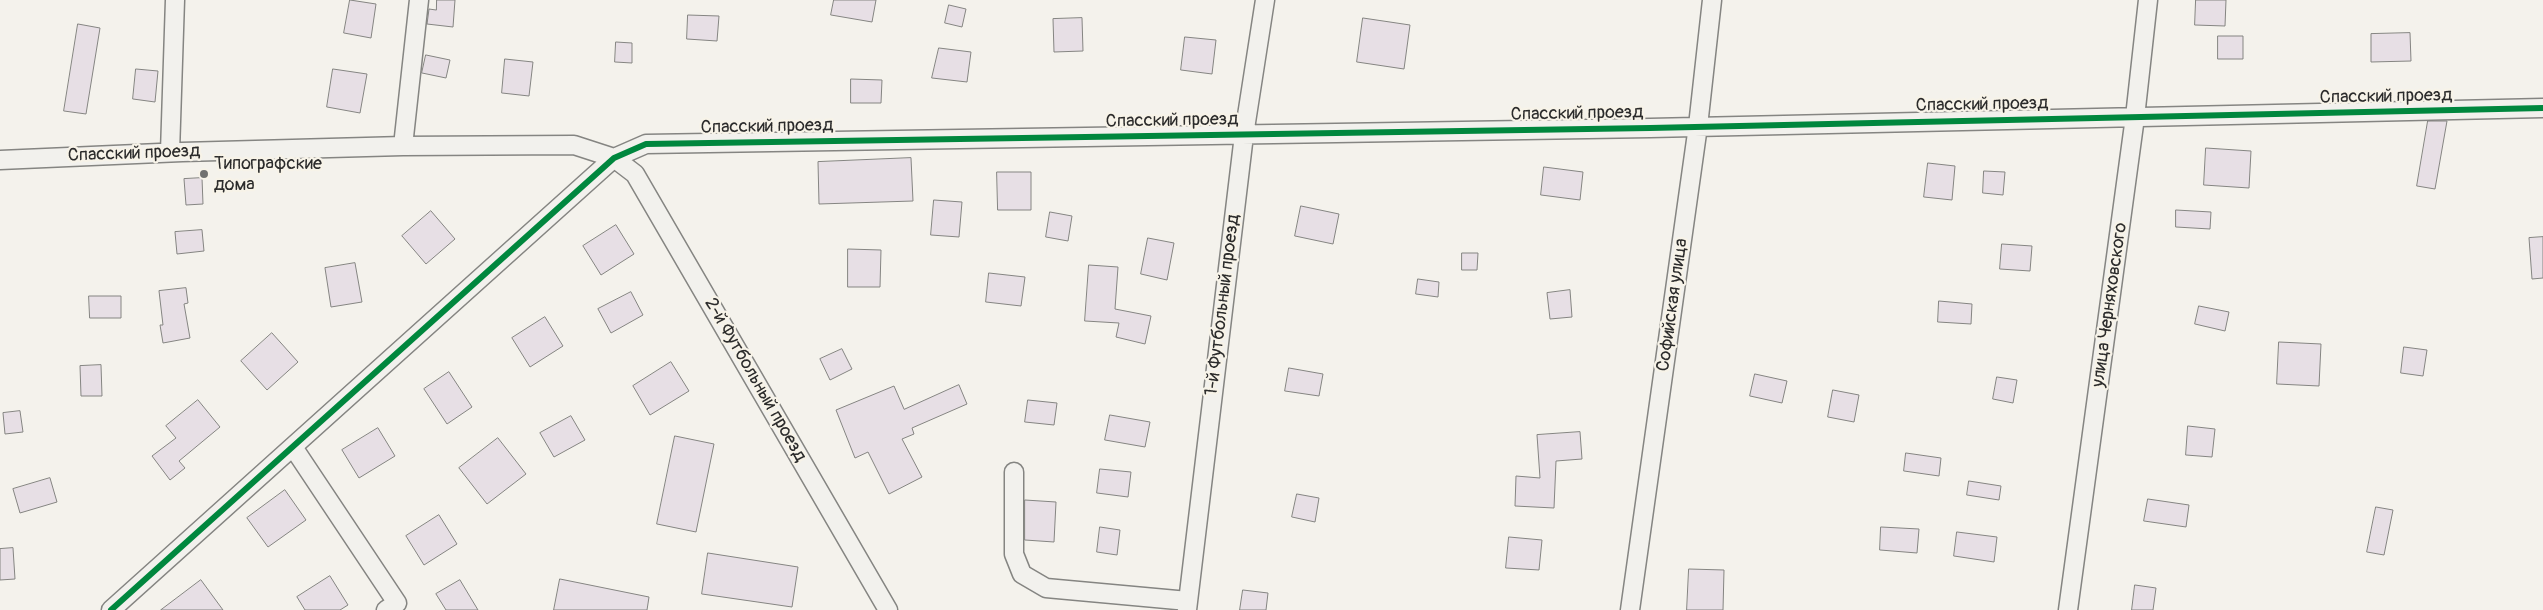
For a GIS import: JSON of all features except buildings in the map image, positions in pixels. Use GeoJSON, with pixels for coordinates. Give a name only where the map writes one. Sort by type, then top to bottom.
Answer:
{"type":"FeatureCollection","features":[{"type":"Feature","properties":{"kind":"street"},"geometry":{"type":"LineString","coordinates":[[170,152],[175,0]]}},
{"type":"Feature","properties":{"kind":"street"},"geometry":{"type":"LineString","coordinates":[[402,146],[419,0]]}},
{"type":"Feature","properties":{"kind":"street","name":"1-й Футбольный проезд"},"geometry":{"type":"LineString","coordinates":[[1188,606],[1244,135],[1265,0]]}},
{"type":"Feature","properties":{"kind":"street","name":"Софийская улица"},"geometry":{"type":"LineString","coordinates":[[1630,610],[1698,126],[1712,0]]}},
{"type":"Feature","properties":{"kind":"street","name":"улица Черняховского"},"geometry":{"type":"LineString","coordinates":[[2068,610],[2135,117],[2148,0]]}},
{"type":"Feature","properties":{"kind":"street","name":"Спасский проезд"},"geometry":{"type":"LineString","coordinates":[[0,160],[170,152],[402,146],[574,145],[614,158],[646,144],[1244,135],[2543,108]]}},
{"type":"Feature","properties":{"kind":"street"},"geometry":{"type":"LineString","coordinates":[[111,610],[614,158]]}},
{"type":"Feature","properties":{"kind":"street","name":"2-й Футбольный проезд"},"geometry":{"type":"LineString","coordinates":[[614,158],[635,174],[888,610]]}},
{"type":"Feature","properties":{"kind":"street"},"geometry":{"type":"LineString","coordinates":[[292,447],[397,603],[386,610]]}},
{"type":"Feature","properties":{"kind":"street"},"geometry":{"type":"LineString","coordinates":[[1014,472],[1014,554],[1022,574],[1046,588],[1188,606]]}},
{"type":"Feature","properties":{"kind":"cycle path"},"geometry":{"type":"LineString","coordinates":[[111,610],[614,158],[646,144],[1650,128],[2543,108]]}},
{"type":"Feature","properties":{"kind":"place","name":"Типографские дома"},"geometry":{"type":"Point","coordinates":[204,174]}}]}
